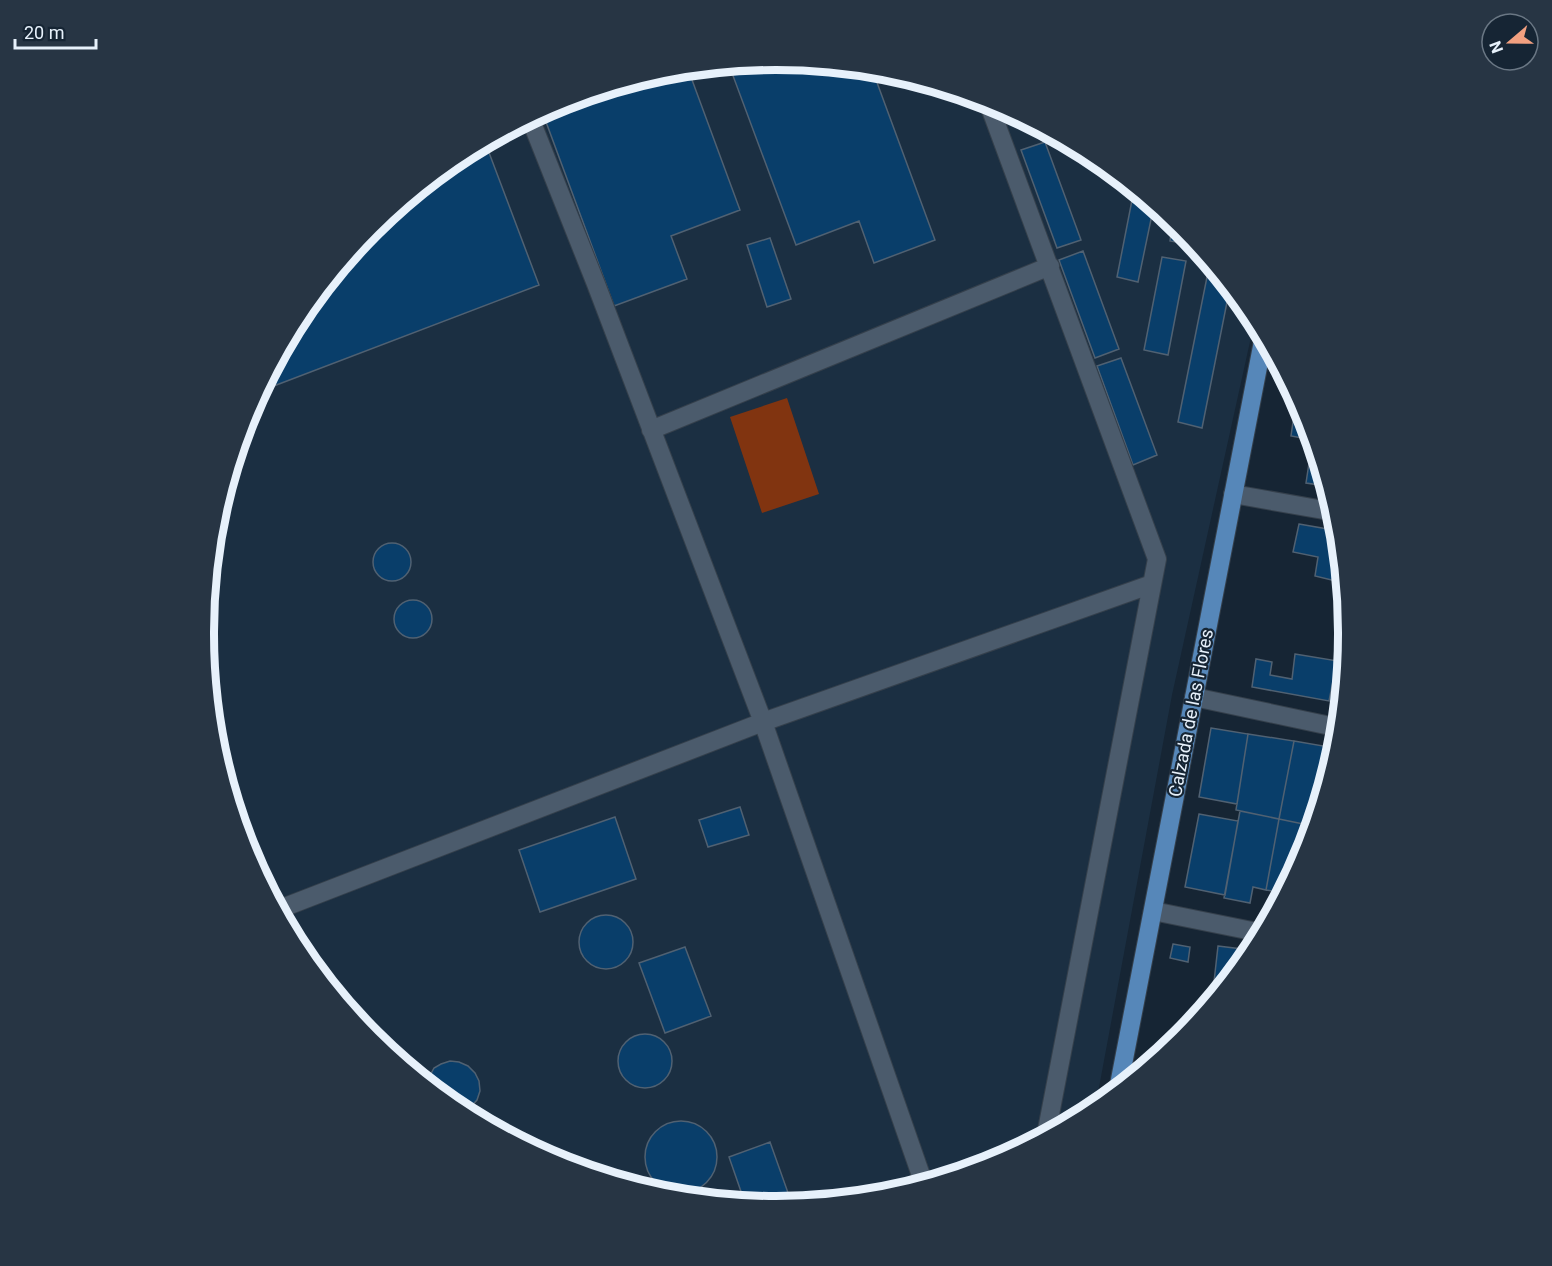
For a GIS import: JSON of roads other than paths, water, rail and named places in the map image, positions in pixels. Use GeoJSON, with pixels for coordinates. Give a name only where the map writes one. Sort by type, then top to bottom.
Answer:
{"type":"FeatureCollection","features":[{"type":"Feature","properties":{"kind":"main road","name":"Calzada de las Flores"},"geometry":{"type":"LineString","coordinates":[[1121,1077],[1261,349]]}},
{"type":"Feature","properties":{"kind":"street"},"geometry":{"type":"LineString","coordinates":[[992,114],[1157,559],[1048,1125]]}},
{"type":"Feature","properties":{"kind":"street"},"geometry":{"type":"LineString","coordinates":[[533,126],[763,722],[921,1176]]}},
{"type":"Feature","properties":{"kind":"street"},"geometry":{"type":"LineString","coordinates":[[651,430],[1050,266]]}},
{"type":"Feature","properties":{"kind":"street"},"geometry":{"type":"LineString","coordinates":[[1233,494],[1325,510]]}},
{"type":"Feature","properties":{"kind":"street"},"geometry":{"type":"LineString","coordinates":[[285,907],[763,722],[1152,584]]}},
{"type":"Feature","properties":{"kind":"street"},"geometry":{"type":"LineString","coordinates":[[1194,697],[1331,726]]}},
{"type":"Feature","properties":{"kind":"street"},"geometry":{"type":"LineString","coordinates":[[1153,911],[1253,931]]}}]}
